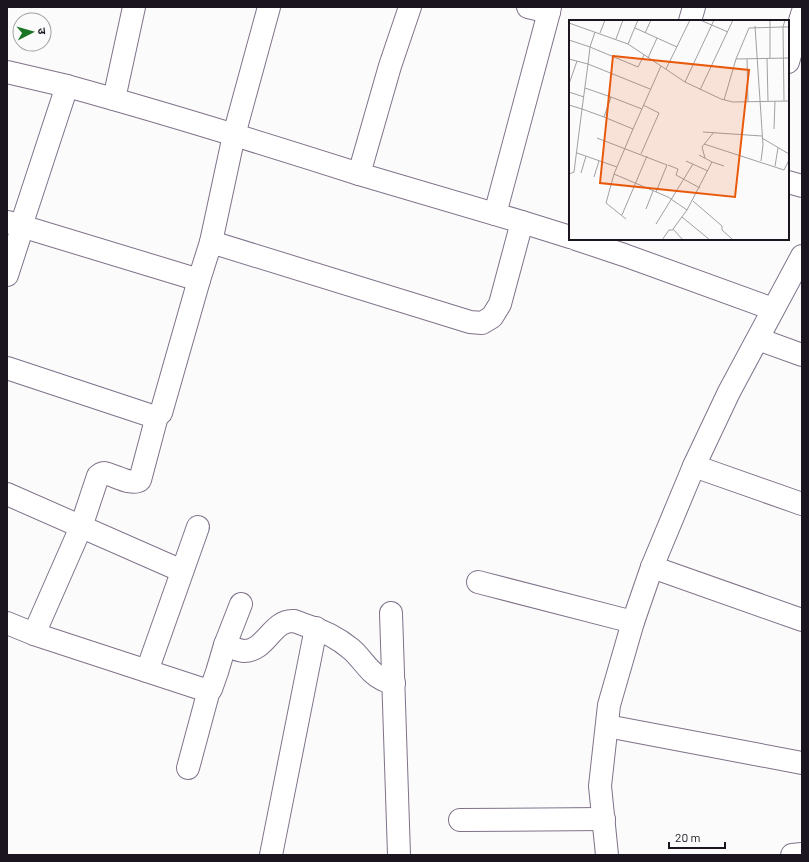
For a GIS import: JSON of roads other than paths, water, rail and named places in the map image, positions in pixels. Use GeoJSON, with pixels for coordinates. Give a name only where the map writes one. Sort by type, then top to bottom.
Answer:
{"type":"FeatureCollection","features":[{"type":"Feature","properties":{"kind":"street"},"geometry":{"type":"LineString","coordinates":[[114,99],[134,7]]}},
{"type":"Feature","properties":{"kind":"street"},"geometry":{"type":"LineString","coordinates":[[34,634],[81,526],[98,476],[104,473],[129,482],[136,483],[140,480],[157,416],[162,412],[211,242],[234,135],[269,7]]}},
{"type":"Feature","properties":{"kind":"street"},"geometry":{"type":"LineString","coordinates":[[359,174],[390,66],[410,7]]}},
{"type":"Feature","properties":{"kind":"street"},"geometry":{"type":"LineString","coordinates":[[494,214],[550,10],[528,7]]}},
{"type":"Feature","properties":{"kind":"street"},"geometry":{"type":"LineString","coordinates":[[690,20],[694,7]]}},
{"type":"Feature","properties":{"kind":"street"},"geometry":{"type":"LineString","coordinates":[[789,59],[802,14]]}},
{"type":"Feature","properties":{"kind":"street"},"geometry":{"type":"LineString","coordinates":[[7,72],[114,99],[569,237]]}},
{"type":"Feature","properties":{"kind":"street"},"geometry":{"type":"LineString","coordinates":[[7,275],[19,238],[14,224],[67,86]]}},
{"type":"Feature","properties":{"kind":"street"},"geometry":{"type":"LineString","coordinates":[[789,182],[802,186]]}},
{"type":"Feature","properties":{"kind":"street"},"geometry":{"type":"LineString","coordinates":[[211,242],[470,322],[482,323],[492,317],[500,304],[522,222]]}},
{"type":"Feature","properties":{"kind":"street"},"geometry":{"type":"LineString","coordinates":[[14,224],[199,280]]}},
{"type":"Feature","properties":{"kind":"street"},"geometry":{"type":"LineString","coordinates":[[582,240],[626,247],[773,309]]}},
{"type":"Feature","properties":{"kind":"street"},"geometry":{"type":"LineString","coordinates":[[607,855],[600,786],[609,705],[633,622],[652,567],[694,466],[729,392],[802,256]]}},
{"type":"Feature","properties":{"kind":"street"},"geometry":{"type":"LineString","coordinates":[[758,339],[802,355]]}},
{"type":"Feature","properties":{"kind":"street"},"geometry":{"type":"LineString","coordinates":[[7,368],[152,416],[157,416]]}},
{"type":"Feature","properties":{"kind":"street"},"geometry":{"type":"LineString","coordinates":[[694,466],[802,504]]}},
{"type":"Feature","properties":{"kind":"street"},"geometry":{"type":"LineString","coordinates":[[7,494],[182,571]]}},
{"type":"Feature","properties":{"kind":"street"},"geometry":{"type":"LineString","coordinates":[[147,671],[198,527]]}},
{"type":"Feature","properties":{"kind":"street"},"geometry":{"type":"LineString","coordinates":[[652,567],[802,620]]}},
{"type":"Feature","properties":{"kind":"street"},"geometry":{"type":"LineString","coordinates":[[478,582],[633,622]]}},
{"type":"Feature","properties":{"kind":"street"},"geometry":{"type":"LineString","coordinates":[[188,768],[209,690],[211,689],[218,672],[225,645],[241,604]]}},
{"type":"Feature","properties":{"kind":"street"},"geometry":{"type":"LineString","coordinates":[[391,613],[399,855]]}},
{"type":"Feature","properties":{"kind":"street"},"geometry":{"type":"LineString","coordinates":[[225,645],[241,651],[248,650],[256,647],[278,626],[285,622],[294,621],[316,628],[337,639],[352,650],[369,669],[381,679],[394,683]]}},
{"type":"Feature","properties":{"kind":"street"},"geometry":{"type":"LineString","coordinates":[[7,623],[34,634],[205,690],[209,690]]}},
{"type":"Feature","properties":{"kind":"street"},"geometry":{"type":"LineString","coordinates":[[271,855],[316,628]]}},
{"type":"Feature","properties":{"kind":"street"},"geometry":{"type":"LineString","coordinates":[[607,726],[802,763]]}},
{"type":"Feature","properties":{"kind":"street"},"geometry":{"type":"LineString","coordinates":[[460,820],[604,819]]}},
{"type":"Feature","properties":{"kind":"street"},"geometry":{"type":"LineString","coordinates":[[792,855],[802,854]]}}]}
